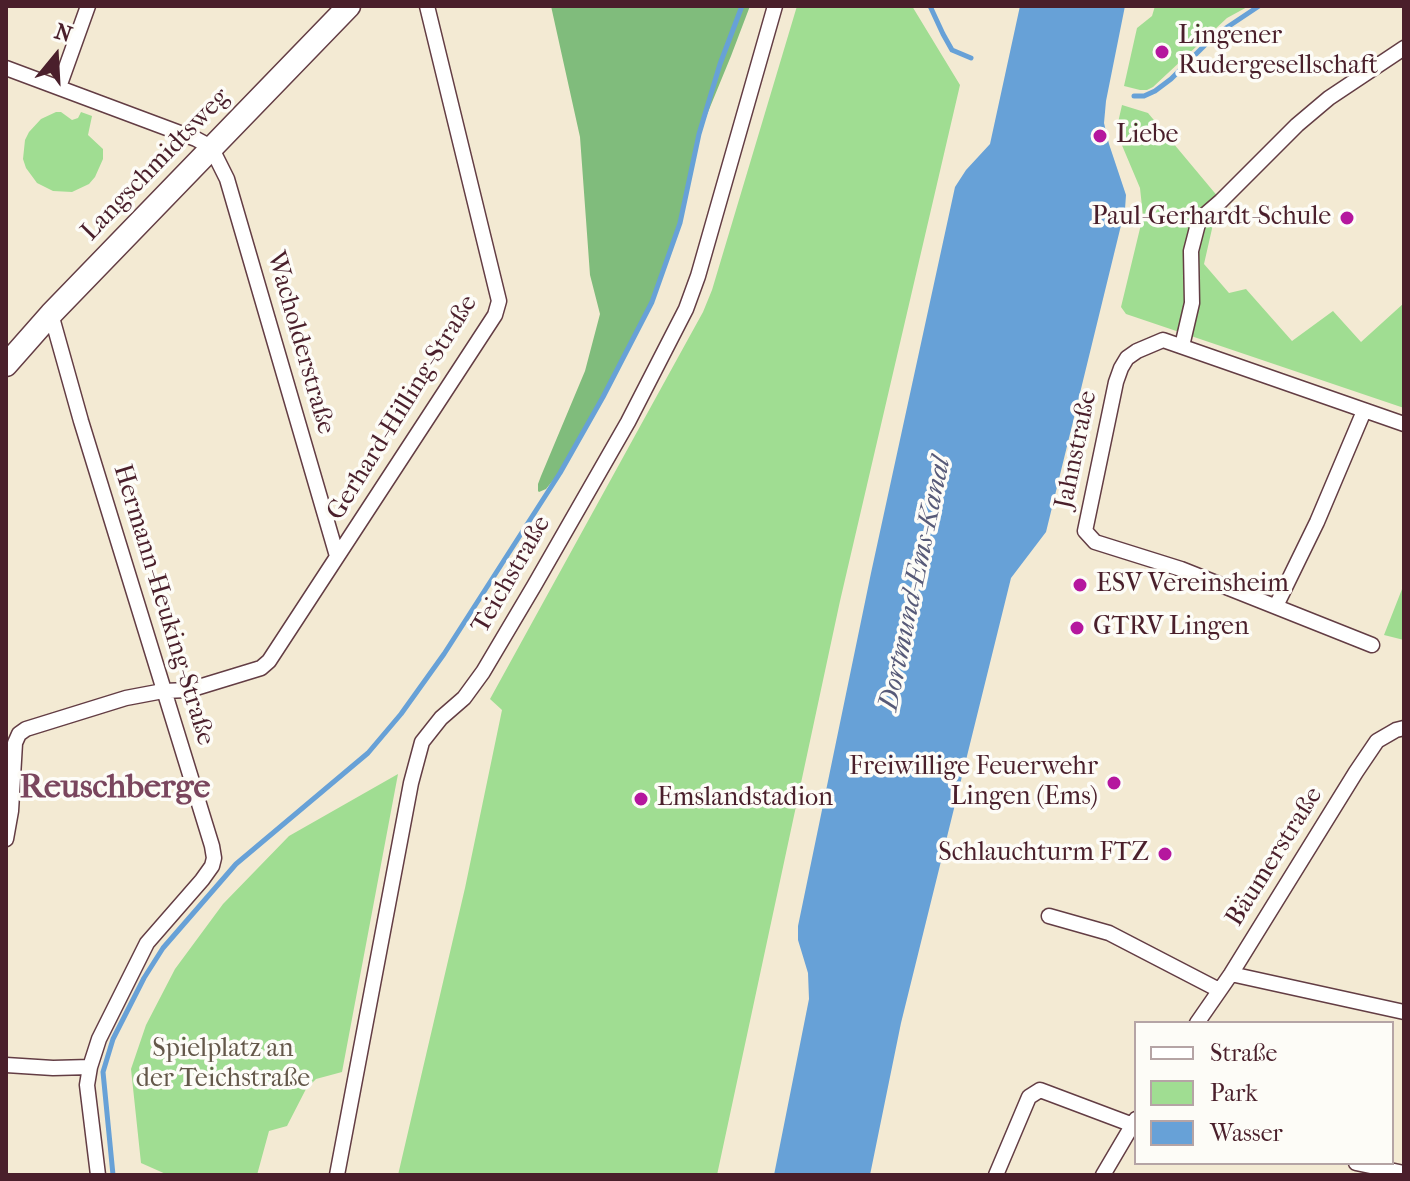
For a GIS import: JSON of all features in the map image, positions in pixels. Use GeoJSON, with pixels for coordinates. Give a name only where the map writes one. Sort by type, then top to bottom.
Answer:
{"type":"FeatureCollection","features":[{"type":"Feature","properties":{"kind":"street"},"geometry":{"type":"LineString","coordinates":[[59,87],[88,6]]}},
{"type":"Feature","properties":{"kind":"street","name":"Langschmidtsweg"},"geometry":{"type":"LineString","coordinates":[[6,365],[51,314],[349,6]]}},
{"type":"Feature","properties":{"kind":"street","name":"Gerhard-Hilling-Straße"},"geometry":{"type":"LineString","coordinates":[[6,839],[15,743],[19,734],[26,729],[126,698],[189,690],[261,668],[269,661],[495,315],[499,301],[427,6]]}},
{"type":"Feature","properties":{"kind":"street","name":"Teichstraße"},"geometry":{"type":"LineString","coordinates":[[337,1175],[411,783],[422,742],[441,718],[464,698],[483,672],[628,422],[686,309],[775,6]]}},
{"type":"Feature","properties":{"kind":"street"},"geometry":{"type":"LineString","coordinates":[[1404,48],[1329,98],[1199,220],[1191,251],[1192,303],[1182,346],[1404,424]]}},
{"type":"Feature","properties":{"kind":"street"},"geometry":{"type":"LineString","coordinates":[[6,68],[211,147]]}},
{"type":"Feature","properties":{"kind":"street","name":"Wacholderstraße"},"geometry":{"type":"LineString","coordinates":[[211,147],[227,179],[337,556]]}},
{"type":"Feature","properties":{"kind":"street","name":"Hermann-Heuking-Straße"},"geometry":{"type":"LineString","coordinates":[[51,314],[214,858],[202,880],[147,943],[99,1039],[87,1085],[98,1175]]}},
{"type":"Feature","properties":{"kind":"street","name":"Jahnstraße"},"geometry":{"type":"LineString","coordinates":[[1182,346],[1163,340],[1137,351],[1127,358],[1121,368],[1085,531],[1095,542],[1181,569],[1372,645]]}},
{"type":"Feature","properties":{"kind":"street"},"geometry":{"type":"LineString","coordinates":[[1276,606],[1317,522],[1364,411]]}},
{"type":"Feature","properties":{"kind":"street","name":"Bäumerstraße"},"geometry":{"type":"LineString","coordinates":[[1198,1021],[1377,741],[1404,728]]}},
{"type":"Feature","properties":{"kind":"street"},"geometry":{"type":"LineString","coordinates":[[1049,916],[1109,933],[1219,990]]}},
{"type":"Feature","properties":{"kind":"street"},"geometry":{"type":"LineString","coordinates":[[1231,974],[1404,1012]]}},
{"type":"Feature","properties":{"kind":"street"},"geometry":{"type":"LineString","coordinates":[[6,1065],[90,1067]]}},
{"type":"Feature","properties":{"kind":"street"},"geometry":{"type":"LineString","coordinates":[[996,1175],[1029,1097],[1040,1090],[1134,1120]]}},
{"type":"Feature","properties":{"kind":"street"},"geometry":{"type":"LineString","coordinates":[[1103,1175],[1134,1122]]}},
{"type":"Feature","properties":{"kind":"street"},"geometry":{"type":"LineString","coordinates":[[1366,1165],[1404,1173]]}},
{"type":"Feature","properties":{"kind":"green space"},"geometry":{"type":"Polygon","coordinates":[[[551,6],[750,6],[699,134],[679,223],[651,301],[559,473],[546,489],[539,492],[541,476],[585,371],[600,314],[590,275],[580,137],[551,6]]]}},
{"type":"Feature","properties":{"kind":"green space","name":"Emslandstadion"},"geometry":{"type":"Polygon","coordinates":[[[797,6],[912,6],[960,85],[840,601],[717,1175],[398,1175],[465,888],[502,710],[490,699],[703,312],[797,6]]]}},
{"type":"Feature","properties":{"kind":"green space","name":"Lingener Rudergesellschaft"},"geometry":{"type":"Polygon","coordinates":[[[1155,6],[1249,6],[1227,18],[1153,87],[1140,90],[1124,86],[1137,28],[1152,16],[1155,6]]]}},
{"type":"Feature","properties":{"kind":"green space"},"geometry":{"type":"Polygon","coordinates":[[[1122,105],[1148,113],[1219,198],[1204,264],[1229,293],[1246,289],[1292,341],[1333,311],[1361,342],[1404,303],[1404,408],[1126,314],[1121,307],[1143,216],[1140,188],[1117,127],[1122,105]]]}},
{"type":"Feature","properties":{"kind":"green space"},"geometry":{"type":"Polygon","coordinates":[[[56,112],[72,120],[78,118],[81,112],[92,116],[88,135],[103,149],[103,159],[95,177],[89,184],[72,192],[53,191],[37,183],[23,159],[29,132],[41,119],[56,112]]]}},
{"type":"Feature","properties":{"kind":"green space"},"geometry":{"type":"Polygon","coordinates":[[[1404,584],[1404,640],[1384,635],[1404,584]]]}},
{"type":"Feature","properties":{"kind":"green space","name":"Spielplatz an der Teichstraße"},"geometry":{"type":"Polygon","coordinates":[[[398,774],[342,1072],[316,1079],[306,1089],[287,1126],[269,1131],[257,1175],[168,1175],[141,1163],[131,1069],[146,1025],[175,969],[223,904],[289,836],[398,774]]]}},
{"type":"Feature","properties":{"kind":"water","name":"Dortmund-Ems-Kanal"},"geometry":{"type":"Polygon","coordinates":[[[1020,6],[1125,6],[1104,123],[1126,195],[1125,209],[1046,532],[1011,578],[901,1023],[870,1175],[774,1175],[809,999],[808,973],[798,940],[798,926],[871,573],[955,187],[990,144],[1020,6]]]}},
{"type":"Feature","properties":{"kind":"waterway"},"geometry":{"type":"LineString","coordinates":[[113,1175],[103,1072],[113,1039],[144,978],[163,948],[236,864],[368,753],[401,714],[444,654],[560,473],[652,302],[680,223],[699,134],[720,64],[742,6]]}},
{"type":"Feature","properties":{"kind":"waterway"},"geometry":{"type":"LineString","coordinates":[[930,6],[952,50],[971,58]]}},
{"type":"Feature","properties":{"kind":"waterway"},"geometry":{"type":"LineString","coordinates":[[1134,96],[1155,91],[1214,36],[1259,6]]}},
{"type":"Feature","properties":{"kind":"place","name":"Lingener Rudergesellschaft"},"geometry":{"type":"Point","coordinates":[1162,52]}},
{"type":"Feature","properties":{"kind":"place","name":"Liebe"},"geometry":{"type":"Point","coordinates":[1100,136]}},
{"type":"Feature","properties":{"kind":"place","name":"Paul-Gerhardt-Schule"},"geometry":{"type":"Point","coordinates":[1347,218]}},
{"type":"Feature","properties":{"kind":"place","name":"ESV Vereinsheim"},"geometry":{"type":"Point","coordinates":[1080,585]}},
{"type":"Feature","properties":{"kind":"place","name":"GTRV Lingen"},"geometry":{"type":"Point","coordinates":[1077,628]}},
{"type":"Feature","properties":{"kind":"place","name":"Freiwillige Feuerwehr Lingen (Ems)"},"geometry":{"type":"Point","coordinates":[1114,783]}},
{"type":"Feature","properties":{"kind":"place","name":"Emslandstadion"},"geometry":{"type":"Point","coordinates":[641,799]}},
{"type":"Feature","properties":{"kind":"place","name":"Schlauchturm FTZ"},"geometry":{"type":"Point","coordinates":[1165,854]}},
{"type":"Feature","properties":{"kind":"district","name":"Reuschberge"},"geometry":{"type":"Point","coordinates":[115,789]}}]}
